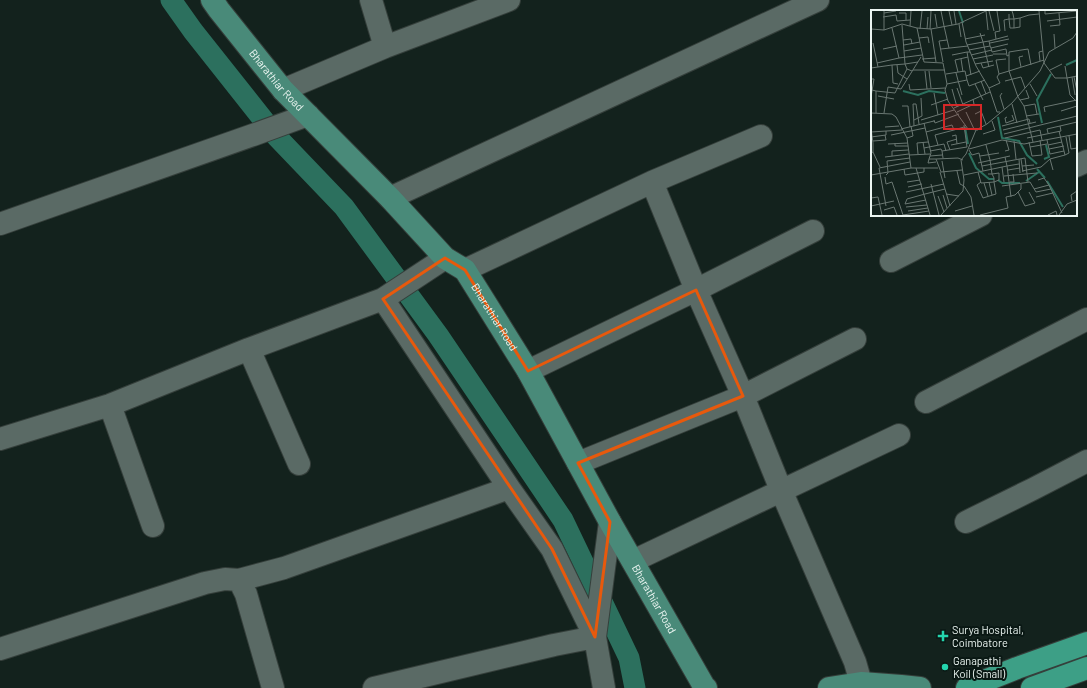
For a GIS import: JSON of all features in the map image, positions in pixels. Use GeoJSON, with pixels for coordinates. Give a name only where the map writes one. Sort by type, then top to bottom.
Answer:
{"type":"FeatureCollection","features":[{"type":"Feature","properties":{"kind":"highway"},"geometry":{"type":"LineString","coordinates":[[967,688],[1087,643]]}},
{"type":"Feature","properties":{"kind":"highway"},"geometry":{"type":"LineString","coordinates":[[1032,688],[1087,668]]}},
{"type":"Feature","properties":{"kind":"main road","name":"Bharathiar Road"},"geometry":{"type":"LineString","coordinates":[[212,0],[283,90],[390,198],[442,260],[465,270],[528,371],[610,523],[706,688]]}},
{"type":"Feature","properties":{"kind":"main road"},"geometry":{"type":"LineString","coordinates":[[830,688],[861,683],[920,688]]}},
{"type":"Feature","properties":{"kind":"street"},"geometry":{"type":"LineString","coordinates":[[371,0],[385,47]]}},
{"type":"Feature","properties":{"kind":"street"},"geometry":{"type":"LineString","coordinates":[[283,90],[385,47],[509,0]]}},
{"type":"Feature","properties":{"kind":"street"},"geometry":{"type":"LineString","coordinates":[[390,198],[818,0]]}},
{"type":"Feature","properties":{"kind":"street"},"geometry":{"type":"LineString","coordinates":[[0,224],[307,115]]}},
{"type":"Feature","properties":{"kind":"street"},"geometry":{"type":"LineString","coordinates":[[465,270],[652,182],[761,136]]}},
{"type":"Feature","properties":{"kind":"street"},"geometry":{"type":"LineString","coordinates":[[1077,165],[1087,160]]}},
{"type":"Feature","properties":{"kind":"street"},"geometry":{"type":"LineString","coordinates":[[652,182],[696,290],[855,662],[861,683]]}},
{"type":"Feature","properties":{"kind":"street"},"geometry":{"type":"LineString","coordinates":[[891,261],[978,216]]}},
{"type":"Feature","properties":{"kind":"street"},"geometry":{"type":"LineString","coordinates":[[528,371],[696,290],[813,231]]}},
{"type":"Feature","properties":{"kind":"street"},"geometry":{"type":"LineString","coordinates":[[0,439],[110,405],[249,349],[384,298],[442,260]]}},
{"type":"Feature","properties":{"kind":"street"},"geometry":{"type":"LineString","coordinates":[[384,298],[509,488],[552,549],[595,636],[604,688]]}},
{"type":"Feature","properties":{"kind":"street"},"geometry":{"type":"LineString","coordinates":[[926,402],[1087,319]]}},
{"type":"Feature","properties":{"kind":"street"},"geometry":{"type":"LineString","coordinates":[[578,463],[742,396],[855,339]]}},
{"type":"Feature","properties":{"kind":"street"},"geometry":{"type":"LineString","coordinates":[[249,349],[299,464]]}},
{"type":"Feature","properties":{"kind":"street"},"geometry":{"type":"LineString","coordinates":[[110,405],[153,526]]}},
{"type":"Feature","properties":{"kind":"street"},"geometry":{"type":"LineString","coordinates":[[633,561],[899,435]]}},
{"type":"Feature","properties":{"kind":"street"},"geometry":{"type":"LineString","coordinates":[[966,522],[1087,461]]}},
{"type":"Feature","properties":{"kind":"street"},"geometry":{"type":"LineString","coordinates":[[0,649],[205,583],[225,579],[239,580],[284,568],[509,488]]}},
{"type":"Feature","properties":{"kind":"street"},"geometry":{"type":"LineString","coordinates":[[595,636],[610,523]]}},
{"type":"Feature","properties":{"kind":"street"},"geometry":{"type":"LineString","coordinates":[[239,580],[246,594],[273,688]]}},
{"type":"Feature","properties":{"kind":"street"},"geometry":{"type":"LineString","coordinates":[[374,688],[595,636]]}},
{"type":"Feature","properties":{"kind":"highlighted area"},"geometry":{"type":"Polygon","coordinates":[[[445,258],[465,270],[528,371],[696,290],[743,396],[578,463],[610,522],[595,637],[552,549],[383,299],[445,258]]]}},
{"type":"Feature","properties":{"kind":"waterway"},"geometry":{"type":"LineString","coordinates":[[171,0],[193,31],[277,137],[344,207],[438,335],[563,520],[629,658],[635,688]]}},
{"type":"Feature","properties":{"kind":"place","name":"Surya Hospital, Coimbatore"},"geometry":{"type":"Point","coordinates":[943,636]}},
{"type":"Feature","properties":{"kind":"place","name":"Ganapathi Koil (Small)"},"geometry":{"type":"Point","coordinates":[945,667]}}]}
